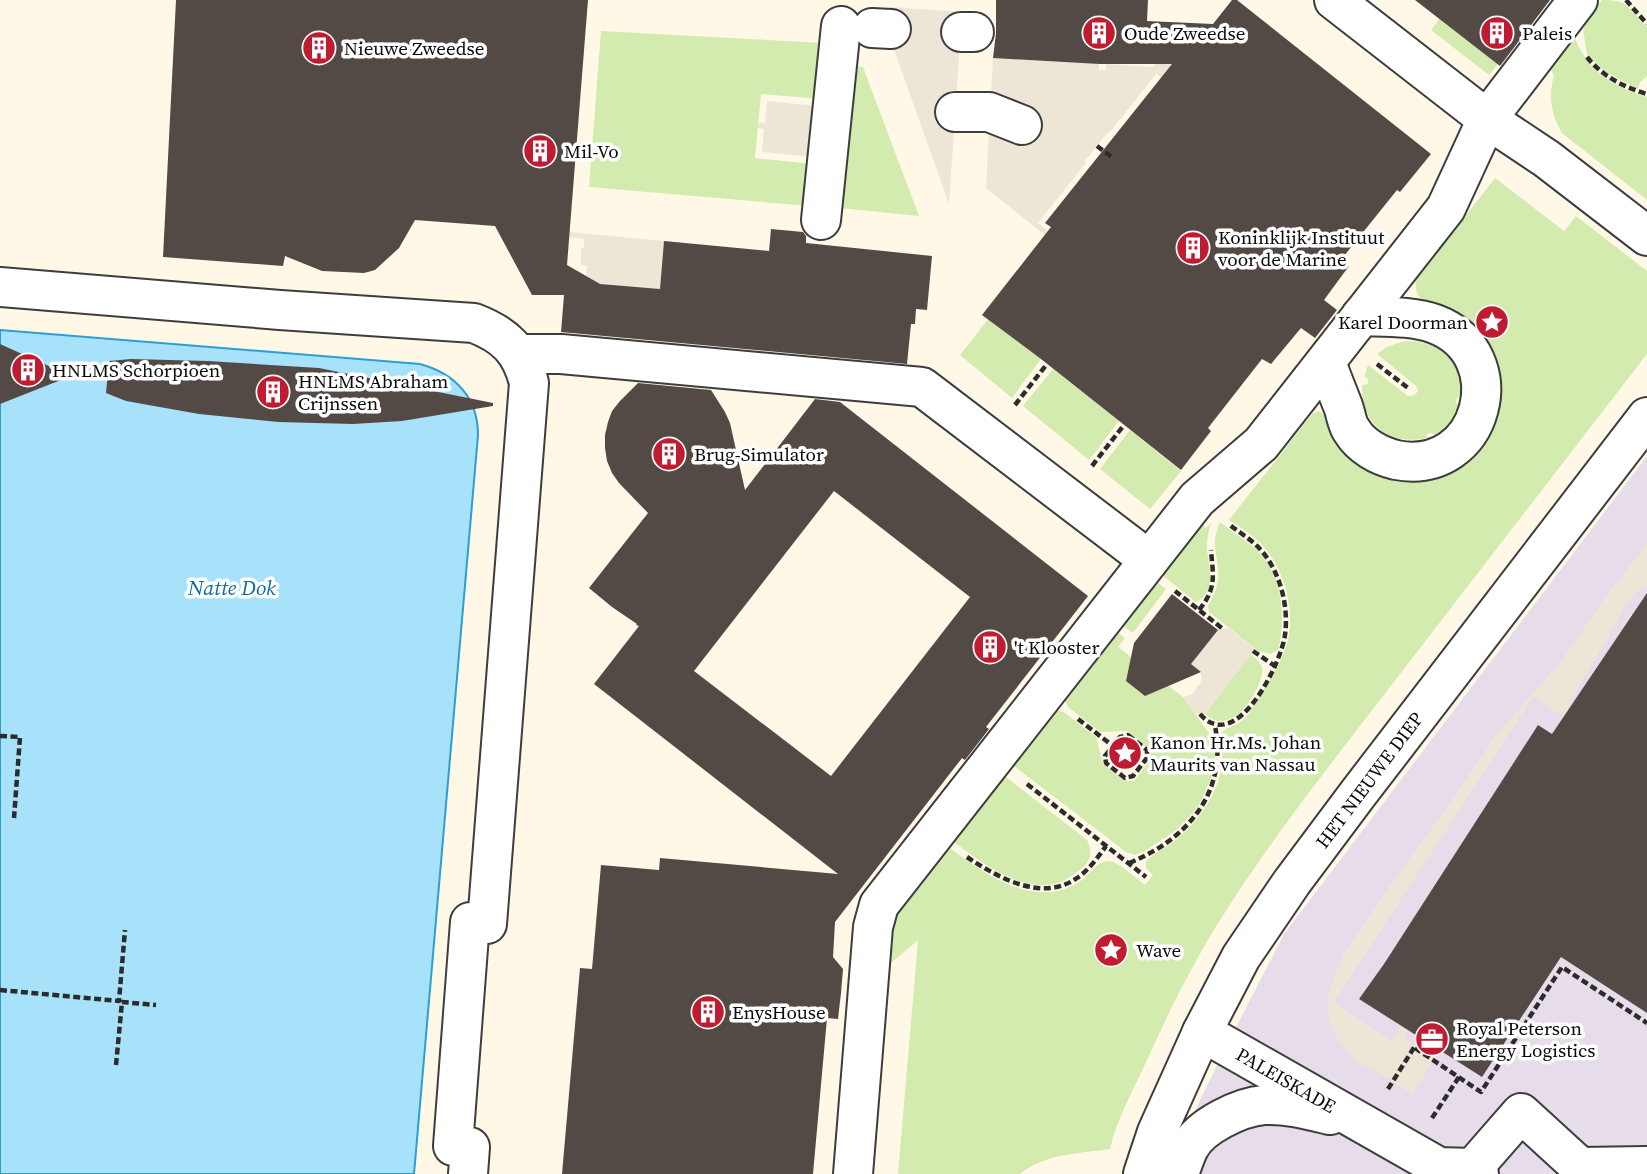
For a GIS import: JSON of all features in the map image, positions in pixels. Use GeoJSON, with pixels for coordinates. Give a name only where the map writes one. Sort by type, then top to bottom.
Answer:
{"type":"FeatureCollection","features":[{"type":"Feature","properties":{"kind":"street"},"geometry":{"type":"LineString","coordinates":[[1334,0],[1488,119],[1579,183],[1647,236]]}},
{"type":"Feature","properties":{"kind":"street"},"geometry":{"type":"LineString","coordinates":[[853,1174],[873,927],[880,905],[1147,563],[1208,508],[1446,208],[1488,119],[1575,4]]}},
{"type":"Feature","properties":{"kind":"street"},"geometry":{"type":"LineString","coordinates":[[821,220],[823,132],[868,28]]}},
{"type":"Feature","properties":{"kind":"street"},"geometry":{"type":"LineString","coordinates":[[955,111],[989,112],[1022,125]]}},
{"type":"Feature","properties":{"kind":"street"},"geometry":{"type":"LineString","coordinates":[[0,287],[474,323],[493,330],[509,342],[518,354],[529,383],[487,924],[470,922],[453,1146],[470,1147],[468,1174]]}},
{"type":"Feature","properties":{"kind":"street"},"geometry":{"type":"LineString","coordinates":[[1325,362],[1351,431],[1367,447],[1386,458],[1408,462],[1430,460],[1450,450],[1467,435],[1478,416],[1482,393],[1479,372],[1470,351],[1455,335],[1435,324],[1409,319],[1361,316]]}},
{"type":"Feature","properties":{"kind":"street"},"geometry":{"type":"LineString","coordinates":[[518,354],[561,354],[922,387],[1147,563]]}},
{"type":"Feature","properties":{"kind":"street","name":"HET NIEUWE DIEP"},"geometry":{"type":"LineString","coordinates":[[1143,1174],[1157,1132],[1202,1032],[1241,957],[1292,882],[1418,714],[1647,417]]}},
{"type":"Feature","properties":{"kind":"street","name":"PALEISKADE"},"geometry":{"type":"LineString","coordinates":[[1202,1032],[1377,1131],[1458,1171]]}},
{"type":"Feature","properties":{"kind":"street","name":"PALEISKADE"},"geometry":{"type":"LineString","coordinates":[[1179,1174],[1189,1147],[1201,1133],[1229,1116],[1250,1108],[1264,1105],[1304,1109],[1337,1116],[1377,1131]]}},
{"type":"Feature","properties":{"kind":"street"},"geometry":{"type":"LineString","coordinates":[[1458,1171],[1521,1113],[1580,1167],[1647,1166]]}},
{"type":"Feature","properties":{"kind":"path"},"geometry":{"type":"LineString","coordinates":[[1626,0],[1647,24]]}},
{"type":"Feature","properties":{"kind":"path"},"geometry":{"type":"LineString","coordinates":[[1575,4],[1581,47],[1592,64],[1614,81],[1647,94]]}},
{"type":"Feature","properties":{"kind":"path"},"geometry":{"type":"LineString","coordinates":[[1097,146],[1112,159]]}},
{"type":"Feature","properties":{"kind":"path"},"geometry":{"type":"LineString","coordinates":[[989,439],[1047,365]]}},
{"type":"Feature","properties":{"kind":"path"},"geometry":{"type":"LineString","coordinates":[[1066,498],[1124,425]]}},
{"type":"Feature","properties":{"kind":"path"},"geometry":{"type":"LineString","coordinates":[[1199,610],[1212,592],[1214,568],[1210,542],[1214,528],[1208,508]]}},
{"type":"Feature","properties":{"kind":"path"},"geometry":{"type":"LineString","coordinates":[[1200,714],[1206,722],[1215,726],[1224,726],[1243,715],[1275,666],[1282,650],[1286,622],[1279,581],[1260,548],[1208,508]]}},
{"type":"Feature","properties":{"kind":"path"},"geometry":{"type":"LineString","coordinates":[[1147,563],[1223,629]]}},
{"type":"Feature","properties":{"kind":"path"},"geometry":{"type":"LineString","coordinates":[[1253,651],[1275,666]]}},
{"type":"Feature","properties":{"kind":"path"},"geometry":{"type":"LineString","coordinates":[[1128,863],[1146,856],[1170,841],[1202,807],[1212,787],[1218,764],[1215,726]]}},
{"type":"Feature","properties":{"kind":"path"},"geometry":{"type":"LineString","coordinates":[[1128,735],[1147,750],[1147,758],[1133,776],[1125,778],[1106,763],[1105,755],[1120,737],[1128,735]]}},
{"type":"Feature","properties":{"kind":"path"},"geometry":{"type":"LineString","coordinates":[[0,736],[20,737],[14,818]]}},
{"type":"Feature","properties":{"kind":"path"},"geometry":{"type":"LineString","coordinates":[[993,758],[1146,877]]}},
{"type":"Feature","properties":{"kind":"path"},"geometry":{"type":"LineString","coordinates":[[935,833],[976,863],[1001,877],[1033,888],[1062,886],[1077,878],[1106,846]]}},
{"type":"Feature","properties":{"kind":"path"},"geometry":{"type":"LineString","coordinates":[[116,1065],[125,930]]}},
{"type":"Feature","properties":{"kind":"path"},"geometry":{"type":"LineString","coordinates":[[1388,1087],[1415,1047],[1481,1092],[1562,967],[1647,1023]]}},
{"type":"Feature","properties":{"kind":"path"},"geometry":{"type":"LineString","coordinates":[[0,990],[156,1005]]}},
{"type":"Feature","properties":{"kind":"shaded area"},"geometry":{"type":"Polygon","coordinates":[[[891,7],[962,12],[949,204],[892,44],[891,7]]]}},
{"type":"Feature","properties":{"kind":"shaded area"},"geometry":{"type":"Polygon","coordinates":[[[1157,38],[1183,39],[1167,82],[1156,74],[1108,132],[1038,223],[1048,231],[1045,235],[986,188],[993,58],[1099,64],[1099,70],[1106,70],[1106,64],[1154,67],[1157,38]]]}},
{"type":"Feature","properties":{"kind":"shaded area"},"geometry":{"type":"Polygon","coordinates":[[[767,101],[818,106],[813,157],[762,152],[764,129],[758,128],[759,122],[765,123],[767,101]]]}},
{"type":"Feature","properties":{"kind":"shaded area"},"geometry":{"type":"Polygon","coordinates":[[[569,232],[664,241],[660,289],[621,286],[619,298],[586,276],[587,266],[581,265],[584,239],[569,237],[569,232]]]}},
{"type":"Feature","properties":{"kind":"shaded area"},"geometry":{"type":"Polygon","coordinates":[[[1647,456],[1647,1174],[1169,1174],[1181,1139],[1284,934],[1647,456]]]}},
{"type":"Feature","properties":{"kind":"shaded area"},"geometry":{"type":"Polygon","coordinates":[[[1647,544],[1647,586],[1630,598],[1567,707],[1569,709],[1563,716],[1533,697],[1334,1002],[1391,1041],[1402,1025],[1409,1029],[1404,1038],[1427,1054],[1434,1045],[1440,1050],[1412,1094],[1357,1062],[1343,1047],[1330,1023],[1327,1002],[1335,975],[1344,954],[1496,735],[1559,664],[1647,544]]]}},
{"type":"Feature","properties":{"kind":"shaded area"},"geometry":{"type":"Polygon","coordinates":[[[1228,628],[1255,649],[1205,714],[1195,714],[1183,697],[1192,694],[1201,682],[1201,672],[1191,664],[1218,630],[1228,628]]]}},
{"type":"Feature","properties":{"kind":"green space"},"geometry":{"type":"Polygon","coordinates":[[[1602,0],[1625,4],[1647,27],[1647,76],[1640,82],[1638,89],[1604,71],[1587,54],[1583,30],[1602,0]]]}},
{"type":"Feature","properties":{"kind":"green space"},"geometry":{"type":"Polygon","coordinates":[[[1440,18],[1498,64],[1489,75],[1431,30],[1440,18]]]}},
{"type":"Feature","properties":{"kind":"green space"},"geometry":{"type":"Polygon","coordinates":[[[601,31],[824,43],[819,99],[761,94],[755,158],[813,164],[809,206],[589,187],[601,31]]]}},
{"type":"Feature","properties":{"kind":"green space"},"geometry":{"type":"Polygon","coordinates":[[[1573,33],[1585,57],[1601,75],[1622,88],[1647,97],[1647,200],[1562,133],[1558,126],[1552,105],[1554,75],[1551,71],[1573,33]]]}},
{"type":"Feature","properties":{"kind":"green space"},"geometry":{"type":"Polygon","coordinates":[[[854,66],[863,67],[919,216],[840,208],[854,66]]]}},
{"type":"Feature","properties":{"kind":"green space"},"geometry":{"type":"Polygon","coordinates":[[[1495,178],[1564,231],[1576,216],[1647,271],[1647,354],[1331,763],[1246,880],[1176,999],[1126,1104],[1110,1149],[1051,1158],[1020,1174],[898,1174],[918,940],[885,968],[890,922],[946,845],[992,876],[1026,890],[1062,890],[1079,882],[1100,863],[1109,861],[1122,867],[1145,885],[1153,875],[1146,868],[1146,861],[1185,831],[1201,814],[1213,794],[1222,757],[1221,733],[1249,713],[1276,669],[1287,644],[1289,606],[1278,568],[1260,543],[1229,520],[1313,413],[1319,411],[1328,419],[1440,474],[1481,341],[1498,321],[1491,316],[1476,334],[1426,304],[1417,294],[1415,281],[1495,178]]]}},
{"type":"Feature","properties":{"kind":"green space"},"geometry":{"type":"Polygon","coordinates":[[[989,318],[1041,359],[1012,398],[960,355],[989,318]]]}},
{"type":"Feature","properties":{"kind":"green space"},"geometry":{"type":"Polygon","coordinates":[[[1405,341],[1439,349],[1453,363],[1460,384],[1461,397],[1457,397],[1456,403],[1460,404],[1453,419],[1434,435],[1427,434],[1427,438],[1400,439],[1380,430],[1372,421],[1363,399],[1362,385],[1368,384],[1368,379],[1364,377],[1368,365],[1408,396],[1416,394],[1416,386],[1377,354],[1405,341]]]}},
{"type":"Feature","properties":{"kind":"green space"},"geometry":{"type":"Polygon","coordinates":[[[1053,369],[1119,421],[1089,460],[1023,406],[1053,369]]]}},
{"type":"Feature","properties":{"kind":"green space"},"geometry":{"type":"Polygon","coordinates":[[[1130,430],[1181,471],[1150,509],[1100,469],[1130,430]]]}},
{"type":"Feature","properties":{"kind":"green space"},"geometry":{"type":"Polygon","coordinates":[[[1196,521],[1206,528],[1211,523],[1207,545],[1210,585],[1203,597],[1196,602],[1157,571],[1196,521]]]}},
{"type":"Feature","properties":{"kind":"green space"},"geometry":{"type":"Polygon","coordinates":[[[1220,522],[1255,548],[1264,558],[1277,582],[1282,609],[1281,637],[1278,650],[1270,654],[1258,651],[1209,612],[1208,607],[1218,580],[1215,538],[1220,522]]]}},
{"type":"Feature","properties":{"kind":"green space"},"geometry":{"type":"Polygon","coordinates":[[[1152,578],[1166,589],[1133,633],[1118,622],[1152,578]]]}},
{"type":"Feature","properties":{"kind":"green space"},"geometry":{"type":"Polygon","coordinates":[[[1113,629],[1125,638],[1118,647],[1183,697],[1214,740],[1212,776],[1200,803],[1175,831],[1135,855],[1126,852],[1010,763],[1051,710],[1064,712],[1096,737],[1103,764],[1125,781],[1134,781],[1151,759],[1150,750],[1128,731],[1100,732],[1068,707],[1062,695],[1113,629]]]}},
{"type":"Feature","properties":{"kind":"green space"},"geometry":{"type":"Polygon","coordinates":[[[1251,654],[1262,667],[1259,684],[1252,697],[1234,717],[1220,721],[1210,718],[1205,714],[1251,654]]]}},
{"type":"Feature","properties":{"kind":"green space"},"geometry":{"type":"Polygon","coordinates":[[[1001,773],[1087,840],[1090,856],[1081,869],[1058,883],[1029,884],[1000,873],[950,839],[1001,773]]]}},
{"type":"Feature","properties":{"kind":"water","name":"Natte Dok"},"geometry":{"type":"Polygon","coordinates":[[[0,330],[420,364],[433,368],[454,381],[469,399],[477,422],[478,435],[414,1174],[0,1174],[0,330]]]}},
{"type":"Feature","properties":{"kind":"building"},"geometry":{"type":"Polygon","coordinates":[[[176,0],[588,0],[567,265],[600,284],[660,289],[664,241],[769,251],[771,229],[803,232],[806,243],[932,256],[927,310],[916,309],[915,324],[911,324],[907,364],[561,332],[564,295],[532,295],[495,226],[415,220],[399,248],[375,270],[364,273],[322,271],[285,256],[283,266],[163,257],[176,0]]]}},
{"type":"Feature","properties":{"kind":"building","name":"Koninklijk Instituut voor de Marine"},"geometry":{"type":"Polygon","coordinates":[[[996,0],[1148,0],[1147,21],[1213,24],[1232,0],[1237,0],[1431,154],[1400,192],[1397,190],[1340,261],[1349,266],[1324,300],[1337,310],[1315,338],[1301,328],[1271,364],[1262,359],[1208,428],[1211,431],[1181,470],[982,315],[1051,227],[1045,223],[1172,64],[1099,64],[993,58],[996,0]]]}},
{"type":"Feature","properties":{"kind":"building","name":"Paleis"},"geometry":{"type":"Polygon","coordinates":[[[1415,0],[1550,0],[1500,66],[1415,0]]]}},
{"type":"Feature","properties":{"kind":"building","name":"HNLMS Schorpioen"},"geometry":{"type":"Polygon","coordinates":[[[0,344],[71,376],[0,404],[0,344]]]}},
{"type":"Feature","properties":{"kind":"building","name":"HNLMS Abraham Crijnssen"},"geometry":{"type":"Polygon","coordinates":[[[131,359],[319,368],[493,403],[493,406],[402,421],[353,424],[278,422],[199,414],[126,401],[106,393],[109,361],[131,359]]]}},
{"type":"Feature","properties":{"kind":"building"},"geometry":{"type":"Polygon","coordinates":[[[638,383],[711,390],[730,423],[745,490],[815,399],[840,402],[1088,596],[986,727],[989,729],[965,760],[962,758],[835,922],[833,957],[843,969],[841,993],[838,1019],[827,1018],[813,1174],[562,1174],[580,968],[592,969],[601,865],[659,870],[660,858],[838,874],[594,684],[639,626],[589,588],[648,513],[619,483],[607,461],[605,435],[612,411],[638,383]],[[834,491],[694,671],[831,776],[970,597],[834,491]]]}},
{"type":"Feature","properties":{"kind":"building"},"geometry":{"type":"Polygon","coordinates":[[[1647,593],[1647,1013],[1561,957],[1482,1077],[1359,999],[1538,725],[1552,734],[1647,593]]]}},
{"type":"Feature","properties":{"kind":"building"},"geometry":{"type":"Polygon","coordinates":[[[1172,594],[1218,630],[1191,664],[1201,672],[1145,696],[1126,681],[1134,643],[1172,594]]]}},
{"type":"Feature","properties":{"kind":"place","name":"Oude Zweedse"},"geometry":{"type":"Point","coordinates":[1099,33]}},
{"type":"Feature","properties":{"kind":"place","name":"Paleis"},"geometry":{"type":"Point","coordinates":[1497,33]}},
{"type":"Feature","properties":{"kind":"place","name":"Nieuwe Zweedse"},"geometry":{"type":"Point","coordinates":[319,48]}},
{"type":"Feature","properties":{"kind":"place","name":"Mil-Vo"},"geometry":{"type":"Point","coordinates":[540,151]}},
{"type":"Feature","properties":{"kind":"place","name":"Koninklijk Instituut voor de Marine"},"geometry":{"type":"Point","coordinates":[1193,248]}},
{"type":"Feature","properties":{"kind":"place","name":"Karel Doorman"},"geometry":{"type":"Point","coordinates":[1492,322]}},
{"type":"Feature","properties":{"kind":"place","name":"HNLMS Schorpioen"},"geometry":{"type":"Point","coordinates":[28,370]}},
{"type":"Feature","properties":{"kind":"place","name":"HNLMS Abraham Crijnssen"},"geometry":{"type":"Point","coordinates":[273,392]}},
{"type":"Feature","properties":{"kind":"place","name":"Brug-Simulator"},"geometry":{"type":"Point","coordinates":[669,454]}},
{"type":"Feature","properties":{"kind":"place","name":"'t Klooster"},"geometry":{"type":"Point","coordinates":[990,647]}},
{"type":"Feature","properties":{"kind":"place","name":"Kanon Hr.Ms. Johan Maurits van Nassau"},"geometry":{"type":"Point","coordinates":[1125,753]}},
{"type":"Feature","properties":{"kind":"place","name":"Wave"},"geometry":{"type":"Point","coordinates":[1111,950]}},
{"type":"Feature","properties":{"kind":"place","name":"EnysHouse"},"geometry":{"type":"Point","coordinates":[708,1012]}},
{"type":"Feature","properties":{"kind":"place","name":"Royal Peterson Energy Logistics"},"geometry":{"type":"Point","coordinates":[1432,1039]}}]}
